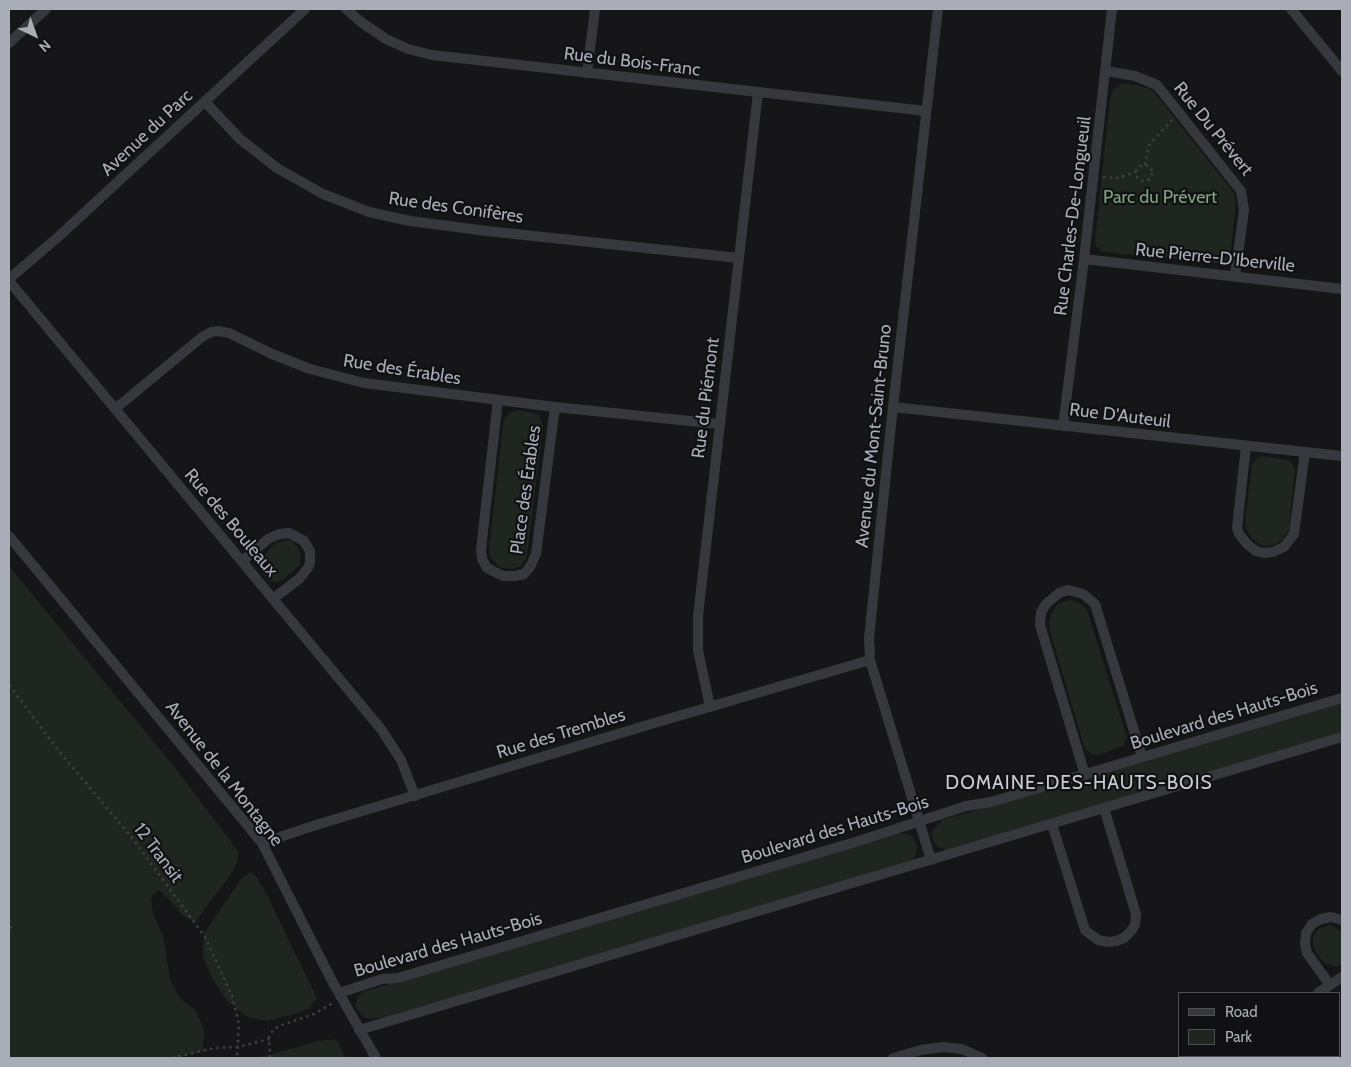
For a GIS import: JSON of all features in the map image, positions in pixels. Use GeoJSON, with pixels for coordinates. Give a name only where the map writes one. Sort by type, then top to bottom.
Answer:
{"type":"FeatureCollection","features":[{"type":"Feature","properties":{"kind":"street"},"geometry":{"type":"LineString","coordinates":[[9,43],[46,9]]}},
{"type":"Feature","properties":{"kind":"street","name":"Avenue du Parc"},"geometry":{"type":"LineString","coordinates":[[9,280],[305,9]]}},
{"type":"Feature","properties":{"kind":"street","name":"Rue du Bois-Franc"},"geometry":{"type":"LineString","coordinates":[[346,9],[382,36],[419,52],[457,59],[926,111]]}},
{"type":"Feature","properties":{"kind":"street"},"geometry":{"type":"LineString","coordinates":[[587,73],[595,9]]}},
{"type":"Feature","properties":{"kind":"street","name":"Avenue du Mont-Saint-Bruno"},"geometry":{"type":"LineString","coordinates":[[931,860],[870,660],[869,638],[938,9]]}},
{"type":"Feature","properties":{"kind":"street","name":"Rue Charles-De-Longueuil"},"geometry":{"type":"LineString","coordinates":[[1063,426],[1112,9]]}},
{"type":"Feature","properties":{"kind":"street"},"geometry":{"type":"LineString","coordinates":[[1291,9],[1342,71]]}},
{"type":"Feature","properties":{"kind":"street","name":"Rue Du Prévert"},"geometry":{"type":"LineString","coordinates":[[1106,71],[1136,76],[1154,83],[1164,92],[1242,191],[1244,210],[1235,276]]}},
{"type":"Feature","properties":{"kind":"street","name":"Rue du Piémont"},"geometry":{"type":"LineString","coordinates":[[710,707],[700,664],[697,632],[700,583],[758,92]]}},
{"type":"Feature","properties":{"kind":"street","name":"Rue des Conifères"},"geometry":{"type":"LineString","coordinates":[[205,102],[240,138],[278,168],[323,194],[369,212],[410,221],[477,230],[739,258]]}},
{"type":"Feature","properties":{"kind":"street","name":"Rue Pierre-D'Iberville"},"geometry":{"type":"LineString","coordinates":[[1084,259],[1342,288]]}},
{"type":"Feature","properties":{"kind":"street","name":"Rue des Bouleaux"},"geometry":{"type":"LineString","coordinates":[[9,280],[389,740],[404,768],[415,796]]}},
{"type":"Feature","properties":{"kind":"street","name":"Rue des Érables"},"geometry":{"type":"LineString","coordinates":[[115,409],[202,337],[218,330],[229,333],[285,360],[335,377],[388,387],[720,424]]}},
{"type":"Feature","properties":{"kind":"street","name":"Place des Érables"},"geometry":{"type":"LineString","coordinates":[[498,400],[481,549],[482,559],[487,568],[503,576],[524,574],[530,567],[536,554],[555,407]]}},
{"type":"Feature","properties":{"kind":"street","name":"Rue D'Auteuil"},"geometry":{"type":"LineString","coordinates":[[893,407],[1342,456]]}},
{"type":"Feature","properties":{"kind":"street"},"geometry":{"type":"LineString","coordinates":[[1246,446],[1238,530],[1248,545],[1264,553],[1273,552],[1284,547],[1294,534],[1305,452]]}},
{"type":"Feature","properties":{"kind":"street"},"geometry":{"type":"LineString","coordinates":[[242,561],[268,539],[279,534],[290,533],[304,541],[310,551],[311,558],[308,568],[300,578],[273,599]]}},
{"type":"Feature","properties":{"kind":"street","name":"Avenue de la Montagne"},"geometry":{"type":"LineString","coordinates":[[9,536],[262,843],[339,994],[376,1058]]}},
{"type":"Feature","properties":{"kind":"street"},"geometry":{"type":"LineString","coordinates":[[1085,775],[1040,624],[1041,612],[1046,604],[1059,593],[1068,590],[1083,594],[1095,604],[1142,757]]}},
{"type":"Feature","properties":{"kind":"street","name":"Rue des Trembles"},"geometry":{"type":"LineString","coordinates":[[262,843],[274,837],[870,660]]}},
{"type":"Feature","properties":{"kind":"street","name":"Boulevard des Hauts-Bois"},"geometry":{"type":"LineString","coordinates":[[339,994],[382,979],[398,978],[769,868],[966,806],[991,802],[1342,698]]}},
{"type":"Feature","properties":{"kind":"street"},"geometry":{"type":"LineString","coordinates":[[359,1030],[1342,737]]}},
{"type":"Feature","properties":{"kind":"street"},"geometry":{"type":"LineString","coordinates":[[1052,824],[1085,930],[1092,937],[1102,941],[1120,939],[1132,930],[1135,925],[1136,914],[1104,808]]}},
{"type":"Feature","properties":{"kind":"street"},"geometry":{"type":"LineString","coordinates":[[1330,986],[1306,950],[1306,933],[1312,924],[1321,919],[1332,917],[1342,920]]}},
{"type":"Feature","properties":{"kind":"street"},"geometry":{"type":"LineString","coordinates":[[1320,992],[1342,976]]}},
{"type":"Feature","properties":{"kind":"street"},"geometry":{"type":"LineString","coordinates":[[893,1058],[921,1050],[943,1047],[962,1049],[982,1058]]}},
{"type":"Feature","properties":{"kind":"path"},"geometry":{"type":"LineString","coordinates":[[1146,164],[1149,145],[1180,113]]}},
{"type":"Feature","properties":{"kind":"path"},"geometry":{"type":"LineString","coordinates":[[1146,164],[1152,169],[1150,179],[1142,181],[1137,178],[1136,172],[1140,165],[1146,164]]}},
{"type":"Feature","properties":{"kind":"path"},"geometry":{"type":"LineString","coordinates":[[1093,176],[1118,178],[1136,172]]}},
{"type":"Feature","properties":{"kind":"path","name":"12 Transit"},"geometry":{"type":"LineString","coordinates":[[9,685],[58,750],[133,839],[205,937],[232,996],[238,1024],[237,1058]]}},
{"type":"Feature","properties":{"kind":"path"},"geometry":{"type":"LineString","coordinates":[[9,920],[11,926],[9,934]]}},
{"type":"Feature","properties":{"kind":"path"},"geometry":{"type":"LineString","coordinates":[[270,1058],[269,1039],[272,1030],[278,1026],[306,1018],[323,1010]]}},
{"type":"Feature","properties":{"kind":"path"},"geometry":{"type":"LineString","coordinates":[[172,1058],[214,1048],[238,1047],[269,1039]]}},
{"type":"Feature","properties":{"kind":"green space","name":"Parc du Prévert"},"geometry":{"type":"Polygon","coordinates":[[[1121,84],[1136,85],[1154,92],[1233,192],[1235,213],[1230,256],[1222,264],[1103,252],[1096,246],[1110,99],[1113,90],[1121,84]]]}},
{"type":"Feature","properties":{"kind":"green space"},"geometry":{"type":"Polygon","coordinates":[[[516,410],[534,413],[539,416],[543,427],[527,555],[519,567],[511,569],[498,566],[490,556],[489,549],[503,426],[505,418],[516,410]]]}},
{"type":"Feature","properties":{"kind":"green space"},"geometry":{"type":"Polygon","coordinates":[[[1261,456],[1289,460],[1295,468],[1289,529],[1282,540],[1268,546],[1261,545],[1252,539],[1245,521],[1252,464],[1261,456]]]}},
{"type":"Feature","properties":{"kind":"green space"},"geometry":{"type":"Polygon","coordinates":[[[288,540],[293,542],[298,548],[301,555],[300,565],[284,579],[278,582],[270,581],[262,574],[259,560],[276,543],[288,540]]]}},
{"type":"Feature","properties":{"kind":"green space"},"geometry":{"type":"Polygon","coordinates":[[[9,566],[176,769],[238,851],[238,860],[231,874],[195,922],[183,916],[159,890],[153,894],[151,900],[153,914],[163,936],[170,979],[179,997],[196,1011],[204,1029],[203,1051],[177,1058],[9,1058],[9,566]]]}},
{"type":"Feature","properties":{"kind":"green space"},"geometry":{"type":"Polygon","coordinates":[[[1069,600],[1084,606],[1088,613],[1127,738],[1123,746],[1099,755],[1093,755],[1085,749],[1051,635],[1049,623],[1051,614],[1058,604],[1069,600]]]}},
{"type":"Feature","properties":{"kind":"green space"},"geometry":{"type":"Polygon","coordinates":[[[1342,703],[1342,733],[948,851],[937,846],[934,842],[933,830],[942,820],[1342,703]]]}},
{"type":"Feature","properties":{"kind":"green space"},"geometry":{"type":"Polygon","coordinates":[[[900,833],[911,835],[917,847],[913,859],[907,862],[384,1017],[369,1019],[357,1010],[356,1003],[363,992],[900,833]]]}},
{"type":"Feature","properties":{"kind":"green space"},"geometry":{"type":"Polygon","coordinates":[[[251,872],[256,876],[267,895],[317,998],[308,1009],[267,1021],[248,1017],[228,1002],[213,980],[203,957],[204,933],[242,878],[251,872]]]}},
{"type":"Feature","properties":{"kind":"green space"},"geometry":{"type":"Polygon","coordinates":[[[1331,925],[1342,931],[1342,965],[1337,967],[1324,963],[1315,951],[1313,943],[1313,937],[1320,928],[1331,925]]]}},
{"type":"Feature","properties":{"kind":"green space"},"geometry":{"type":"Polygon","coordinates":[[[336,1039],[346,1058],[257,1058],[319,1041],[336,1039]]]}},
{"type":"Feature","properties":{"kind":"district","name":"DOMAINE-DES-HAUTS-BOIS"},"geometry":{"type":"Point","coordinates":[1079,783]}}]}
